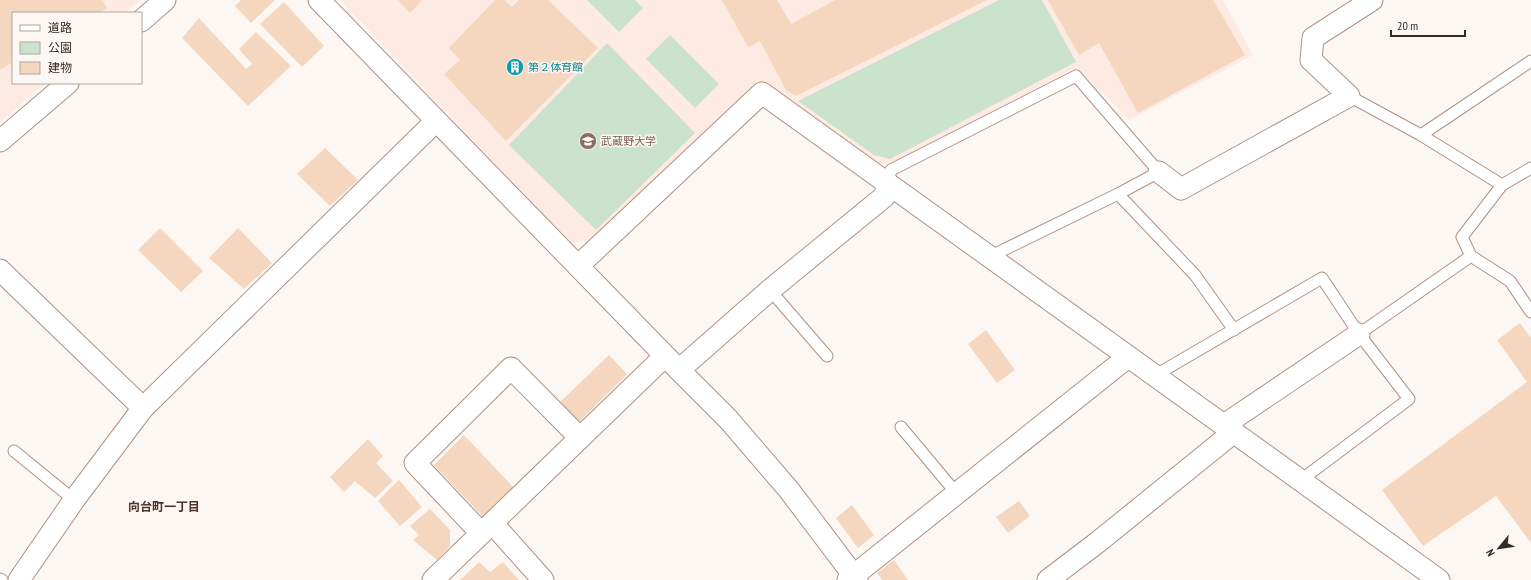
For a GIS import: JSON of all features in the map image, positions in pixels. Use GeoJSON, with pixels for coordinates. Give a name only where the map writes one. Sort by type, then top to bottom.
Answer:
{"type":"FeatureCollection","features":[{"type":"Feature","properties":{"kind":"street"},"geometry":{"type":"LineString","coordinates":[[142,20],[165,0]]}},
{"type":"Feature","properties":{"kind":"street"},"geometry":{"type":"LineString","coordinates":[[319,0],[728,419],[784,484],[853,578],[1128,357]]}},
{"type":"Feature","properties":{"kind":"street"},"geometry":{"type":"LineString","coordinates":[[1159,172],[1181,189],[1349,96],[1312,60],[1314,38],[1372,0]]}},
{"type":"Feature","properties":{"kind":"street"},"geometry":{"type":"LineString","coordinates":[[0,141],[67,84]]}},
{"type":"Feature","properties":{"kind":"street"},"geometry":{"type":"LineString","coordinates":[[578,266],[762,93],[887,185],[1229,428],[1439,580]]}},
{"type":"Feature","properties":{"kind":"street"},"geometry":{"type":"LineString","coordinates":[[19,580],[74,500],[143,408],[436,121]]}},
{"type":"Feature","properties":{"kind":"street"},"geometry":{"type":"LineString","coordinates":[[433,580],[580,438],[672,363],[770,290],[885,196],[887,185]]}},
{"type":"Feature","properties":{"kind":"street"},"geometry":{"type":"LineString","coordinates":[[0,270],[143,408]]}},
{"type":"Feature","properties":{"kind":"street"},"geometry":{"type":"LineString","coordinates":[[1048,580],[1098,542],[1229,428],[1359,334]]}},
{"type":"Feature","properties":{"kind":"street"},"geometry":{"type":"LineString","coordinates":[[543,580],[415,463],[511,368],[580,438]]}},
{"type":"Feature","properties":{"kind":"lane"},"geometry":{"type":"LineString","coordinates":[[1421,135],[1531,61]]}},
{"type":"Feature","properties":{"kind":"lane"},"geometry":{"type":"LineString","coordinates":[[887,185],[891,170],[1076,76],[1159,172],[1118,194],[989,257]]}},
{"type":"Feature","properties":{"kind":"lane"},"geometry":{"type":"LineString","coordinates":[[1349,96],[1421,135],[1502,185]]}},
{"type":"Feature","properties":{"kind":"lane"},"geometry":{"type":"LineString","coordinates":[[1531,168],[1502,185],[1462,236],[1471,256],[1510,281],[1531,312]]}},
{"type":"Feature","properties":{"kind":"lane"},"geometry":{"type":"LineString","coordinates":[[1118,194],[1195,275],[1234,330]]}},
{"type":"Feature","properties":{"kind":"lane"},"geometry":{"type":"LineString","coordinates":[[1359,334],[1471,256]]}},
{"type":"Feature","properties":{"kind":"lane"},"geometry":{"type":"LineString","coordinates":[[1154,376],[1322,278],[1359,334],[1409,399],[1301,480]]}},
{"type":"Feature","properties":{"kind":"lane"},"geometry":{"type":"LineString","coordinates":[[770,290],[827,356]]}},
{"type":"Feature","properties":{"kind":"lane"},"geometry":{"type":"LineString","coordinates":[[901,427],[957,494]]}},
{"type":"Feature","properties":{"kind":"lane"},"geometry":{"type":"LineString","coordinates":[[14,451],[74,500]]}},
{"type":"Feature","properties":{"kind":"shaded area"},"geometry":{"type":"Polygon","coordinates":[[[0,0],[140,0],[126,12],[12,12],[12,84],[44,84],[0,122],[0,0]]]}},
{"type":"Feature","properties":{"kind":"shaded area","name":"武蔵野大学"},"geometry":{"type":"Polygon","coordinates":[[[340,0],[1223,0],[1253,55],[1129,120],[1077,67],[888,165],[872,162],[762,85],[597,239],[571,243],[340,0]]]}},
{"type":"Feature","properties":{"kind":"green space"},"geometry":{"type":"Polygon","coordinates":[[[587,0],[635,0],[643,8],[619,32],[587,0]]]}},
{"type":"Feature","properties":{"kind":"green space"},"geometry":{"type":"Polygon","coordinates":[[[999,0],[1042,0],[1076,62],[890,159],[874,155],[798,101],[999,0]]]}},
{"type":"Feature","properties":{"kind":"green space"},"geometry":{"type":"Polygon","coordinates":[[[670,35],[719,84],[695,108],[646,59],[670,35]]]}},
{"type":"Feature","properties":{"kind":"green space"},"geometry":{"type":"Polygon","coordinates":[[[607,43],[695,133],[596,230],[509,145],[607,43]]]}},
{"type":"Feature","properties":{"kind":"building"},"geometry":{"type":"Polygon","coordinates":[[[0,0],[102,0],[107,8],[101,12],[12,12],[12,63],[0,70],[0,0]]]}},
{"type":"Feature","properties":{"kind":"building"},"geometry":{"type":"Polygon","coordinates":[[[241,0],[275,0],[251,23],[235,6],[241,0]]]}},
{"type":"Feature","properties":{"kind":"building"},"geometry":{"type":"Polygon","coordinates":[[[398,0],[422,0],[410,13],[398,0]]]}},
{"type":"Feature","properties":{"kind":"building","name":"第２体育館"},"geometry":{"type":"Polygon","coordinates":[[[495,0],[504,0],[512,7],[519,0],[548,0],[598,48],[506,141],[444,74],[460,60],[449,48],[495,0]]]}},
{"type":"Feature","properties":{"kind":"building"},"geometry":{"type":"Polygon","coordinates":[[[722,0],[777,0],[791,24],[835,0],[987,0],[796,96],[786,90],[760,41],[748,47],[722,0]]]}},
{"type":"Feature","properties":{"kind":"building"},"geometry":{"type":"Polygon","coordinates":[[[1048,0],[1213,0],[1245,55],[1138,113],[1099,43],[1079,55],[1048,0]]]}},
{"type":"Feature","properties":{"kind":"building"},"geometry":{"type":"Polygon","coordinates":[[[284,2],[324,46],[302,67],[260,24],[284,2]]]}},
{"type":"Feature","properties":{"kind":"building"},"geometry":{"type":"Polygon","coordinates":[[[199,18],[246,69],[252,64],[239,49],[256,32],[291,66],[248,106],[182,38],[199,18]]]}},
{"type":"Feature","properties":{"kind":"building"},"geometry":{"type":"Polygon","coordinates":[[[325,148],[358,180],[330,206],[297,174],[325,148]]]}},
{"type":"Feature","properties":{"kind":"building"},"geometry":{"type":"Polygon","coordinates":[[[160,228],[203,271],[181,292],[138,250],[160,228]]]}},
{"type":"Feature","properties":{"kind":"building"},"geometry":{"type":"Polygon","coordinates":[[[238,228],[272,263],[244,289],[209,258],[238,228]]]}},
{"type":"Feature","properties":{"kind":"building"},"geometry":{"type":"Polygon","coordinates":[[[1520,323],[1531,338],[1531,543],[1496,496],[1423,546],[1382,490],[1527,382],[1497,340],[1520,323]]]}},
{"type":"Feature","properties":{"kind":"building"},"geometry":{"type":"Polygon","coordinates":[[[986,330],[1015,370],[997,383],[968,344],[986,330]]]}},
{"type":"Feature","properties":{"kind":"building"},"geometry":{"type":"Polygon","coordinates":[[[609,355],[627,374],[575,426],[556,406],[609,355]]]}},
{"type":"Feature","properties":{"kind":"building"},"geometry":{"type":"Polygon","coordinates":[[[464,435],[514,488],[484,518],[434,465],[464,435]]]}},
{"type":"Feature","properties":{"kind":"building"},"geometry":{"type":"Polygon","coordinates":[[[368,439],[383,456],[376,463],[393,481],[375,498],[355,481],[344,492],[330,477],[368,439]]]}},
{"type":"Feature","properties":{"kind":"building"},"geometry":{"type":"Polygon","coordinates":[[[399,480],[422,507],[400,526],[378,501],[399,480]]]}},
{"type":"Feature","properties":{"kind":"building"},"geometry":{"type":"Polygon","coordinates":[[[1019,501],[1030,516],[1008,533],[996,517],[1019,501]]]}},
{"type":"Feature","properties":{"kind":"building"},"geometry":{"type":"Polygon","coordinates":[[[852,505],[874,535],[858,548],[836,518],[852,505]]]}},
{"type":"Feature","properties":{"kind":"building"},"geometry":{"type":"Polygon","coordinates":[[[430,509],[450,530],[450,546],[437,560],[413,540],[419,535],[410,526],[430,509]]]}},
{"type":"Feature","properties":{"kind":"building"},"geometry":{"type":"Polygon","coordinates":[[[894,560],[908,580],[882,580],[877,573],[894,560]]]}},
{"type":"Feature","properties":{"kind":"building"},"geometry":{"type":"Polygon","coordinates":[[[479,562],[490,572],[503,562],[519,580],[460,580],[479,562]]]}},
{"type":"Feature","properties":{"kind":"place","name":"第２体育館"},"geometry":{"type":"Point","coordinates":[515,67]}},
{"type":"Feature","properties":{"kind":"place","name":"武蔵野大学"},"geometry":{"type":"Point","coordinates":[588,141]}},
{"type":"Feature","properties":{"kind":"district","name":"向台町一丁目"},"geometry":{"type":"Point","coordinates":[164,507]}}]}
